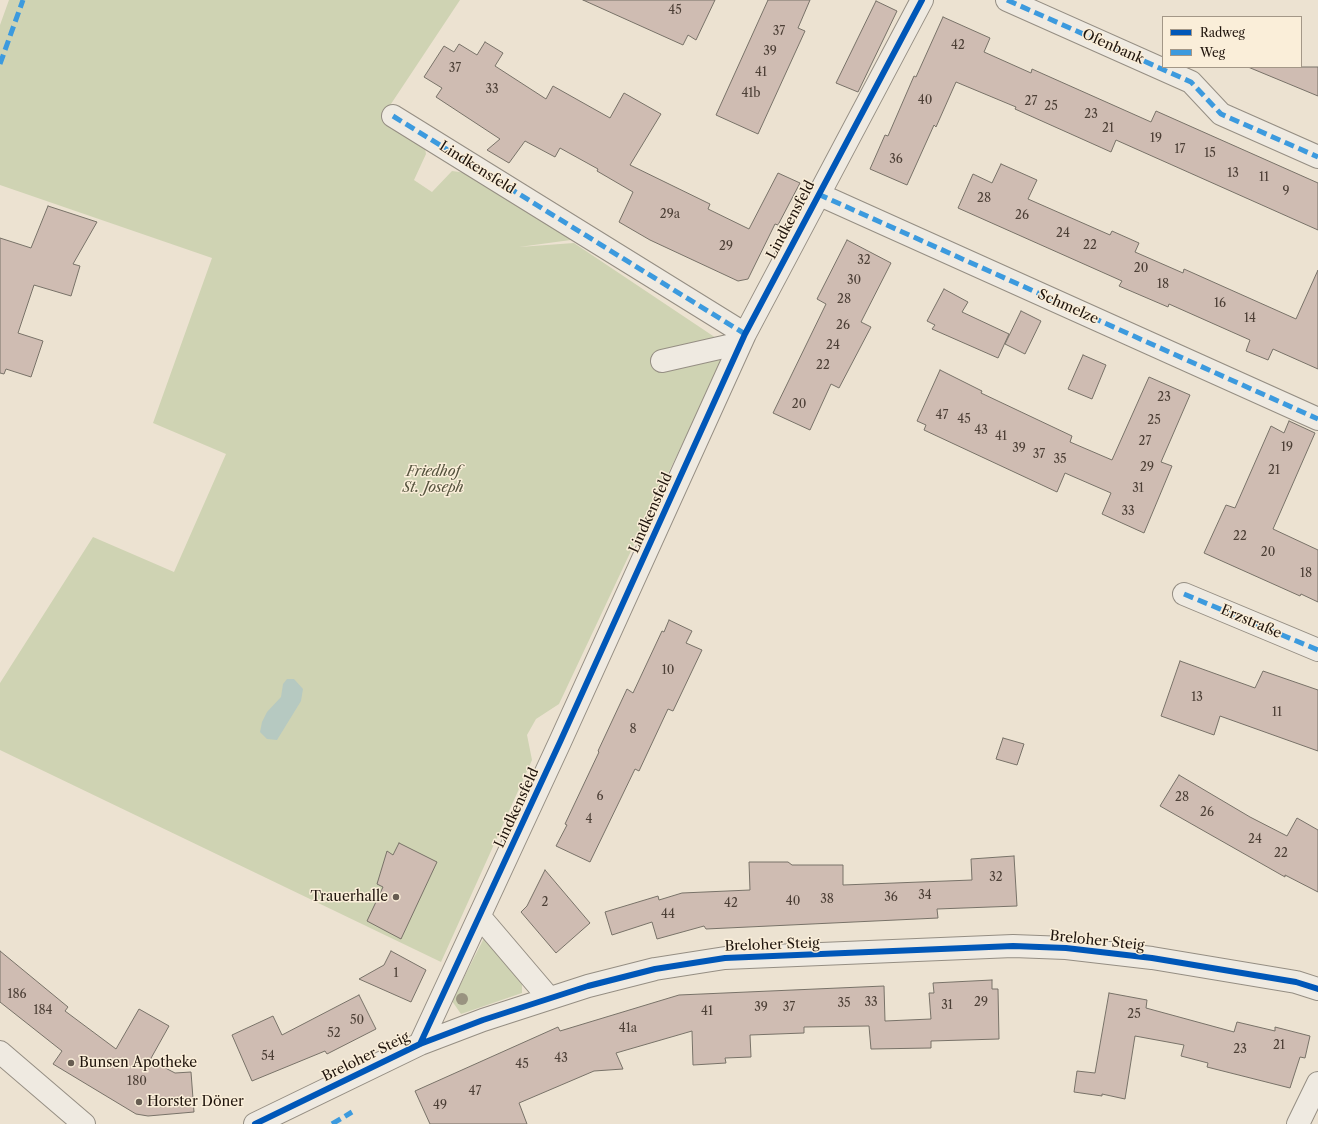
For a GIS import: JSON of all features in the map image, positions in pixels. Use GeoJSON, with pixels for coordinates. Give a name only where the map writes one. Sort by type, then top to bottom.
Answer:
{"type":"FeatureCollection","features":[{"type":"Feature","properties":{"kind":"street","name":"Lindkensfeld"},"geometry":{"type":"LineString","coordinates":[[420,1044],[743,340],[818,194],[922,0]]}},
{"type":"Feature","properties":{"kind":"street","name":"Ofenbank"},"geometry":{"type":"LineString","coordinates":[[1007,0],[1191,82],[1221,114],[1318,157]]}},
{"type":"Feature","properties":{"kind":"street","name":"Lindkensfeld"},"geometry":{"type":"LineString","coordinates":[[393,116],[743,340]]}},
{"type":"Feature","properties":{"kind":"street","name":"Schmelze"},"geometry":{"type":"LineString","coordinates":[[818,194],[1318,419]]}},
{"type":"Feature","properties":{"kind":"street"},"geometry":{"type":"LineString","coordinates":[[662,361],[728,346],[743,340]]}},
{"type":"Feature","properties":{"kind":"street","name":"Erzstraße"},"geometry":{"type":"LineString","coordinates":[[1184,594],[1318,650]]}},
{"type":"Feature","properties":{"kind":"street"},"geometry":{"type":"LineString","coordinates":[[480,916],[549,998]]}},
{"type":"Feature","properties":{"kind":"street","name":"Breloher Steig"},"geometry":{"type":"LineString","coordinates":[[255,1124],[420,1044],[476,1022],[588,986],[656,969],[725,958],[1014,946],[1066,948],[1152,958],[1296,982],[1318,989]]}},
{"type":"Feature","properties":{"kind":"street"},"geometry":{"type":"LineString","coordinates":[[0,1052],[84,1124]]}},
{"type":"Feature","properties":{"kind":"street"},"geometry":{"type":"LineString","coordinates":[[1298,1124],[1318,1083]]}},
{"type":"Feature","properties":{"kind":"green space","name":"Friedhof St. Joseph"},"geometry":{"type":"Polygon","coordinates":[[[9,0],[460,0],[383,116],[424,143],[426,154],[414,180],[432,192],[452,171],[474,174],[578,239],[519,247],[574,243],[728,346],[559,704],[536,719],[527,735],[532,760],[441,962],[0,750],[0,683],[93,537],[174,572],[226,454],[153,423],[212,258],[0,185],[0,25],[9,0]]]}},
{"type":"Feature","properties":{"kind":"green space"},"geometry":{"type":"Polygon","coordinates":[[[484,938],[522,982],[522,993],[461,1014],[452,1001],[484,938]]]}},
{"type":"Feature","properties":{"kind":"shaded area"},"geometry":{"type":"Polygon","coordinates":[[[287,679],[294,679],[303,689],[301,701],[277,740],[267,739],[260,732],[262,722],[267,712],[281,697],[283,684],[287,679]]]}},
{"type":"Feature","properties":{"kind":"building"},"geometry":{"type":"Polygon","coordinates":[[[583,0],[715,0],[696,40],[688,35],[683,45],[583,0]]]}},
{"type":"Feature","properties":{"kind":"building"},"geometry":{"type":"Polygon","coordinates":[[[768,0],[810,0],[798,28],[805,31],[758,134],[716,115],[768,0]]]}},
{"type":"Feature","properties":{"kind":"building"},"geometry":{"type":"Polygon","coordinates":[[[876,1],[897,11],[858,92],[836,83],[876,1]]]}},
{"type":"Feature","properties":{"kind":"building"},"geometry":{"type":"Polygon","coordinates":[[[943,17],[990,38],[984,52],[1031,73],[1032,69],[1151,122],[1156,111],[1318,183],[1318,230],[1116,140],[1111,152],[1015,109],[1016,107],[956,82],[936,127],[934,125],[907,185],[870,169],[885,135],[888,136],[914,76],[916,77],[943,17]]]}},
{"type":"Feature","properties":{"kind":"building"},"geometry":{"type":"Polygon","coordinates":[[[485,42],[503,53],[495,66],[546,99],[553,86],[610,118],[624,93],[661,114],[630,165],[710,204],[708,209],[749,229],[778,173],[800,183],[778,225],[775,224],[748,279],[738,281],[650,240],[619,222],[633,192],[597,171],[598,169],[560,148],[555,157],[525,141],[509,163],[487,150],[500,139],[436,97],[442,88],[424,77],[444,46],[454,52],[459,44],[477,55],[485,42]]]}},
{"type":"Feature","properties":{"kind":"building"},"geometry":{"type":"Polygon","coordinates":[[[1318,67],[1318,96],[1250,68],[1318,67]]]}},
{"type":"Feature","properties":{"kind":"building"},"geometry":{"type":"Polygon","coordinates":[[[1001,164],[1037,180],[1028,199],[1110,235],[1112,231],[1139,243],[1135,252],[1183,273],[1184,269],[1296,319],[1318,270],[1318,369],[1273,349],[1268,360],[1246,351],[1250,340],[1169,304],[1168,307],[1119,286],[1122,281],[958,208],[973,174],[992,183],[1001,164]]]}},
{"type":"Feature","properties":{"kind":"building"},"geometry":{"type":"Polygon","coordinates":[[[48,206],[97,222],[73,264],[80,266],[71,296],[34,285],[18,333],[43,341],[31,377],[6,369],[4,374],[0,373],[0,238],[31,248],[48,206]]]}},
{"type":"Feature","properties":{"kind":"building"},"geometry":{"type":"Polygon","coordinates":[[[847,240],[891,263],[861,322],[871,327],[839,388],[831,384],[810,430],[773,413],[826,304],[817,299],[847,240]]]}},
{"type":"Feature","properties":{"kind":"building"},"geometry":{"type":"Polygon","coordinates":[[[944,289],[968,302],[962,312],[1009,334],[998,358],[932,329],[935,325],[927,321],[944,289]]]}},
{"type":"Feature","properties":{"kind":"building"},"geometry":{"type":"Polygon","coordinates":[[[1021,311],[1041,321],[1025,354],[1005,344],[1021,311]]]}},
{"type":"Feature","properties":{"kind":"building"},"geometry":{"type":"Polygon","coordinates":[[[1083,355],[1106,365],[1092,399],[1068,389],[1083,355]]]}},
{"type":"Feature","properties":{"kind":"building"},"geometry":{"type":"Polygon","coordinates":[[[940,370],[982,391],[981,393],[1072,436],[1070,442],[1112,460],[1149,377],[1190,395],[1161,462],[1172,466],[1144,533],[1102,514],[1111,493],[1065,473],[1057,492],[924,430],[926,425],[917,421],[940,370]]]}},
{"type":"Feature","properties":{"kind":"building"},"geometry":{"type":"Polygon","coordinates":[[[1289,421],[1315,433],[1273,529],[1318,550],[1318,602],[1301,594],[1300,596],[1204,553],[1226,505],[1235,508],[1271,426],[1284,433],[1289,421]]]}},
{"type":"Feature","properties":{"kind":"building"},"geometry":{"type":"Polygon","coordinates":[[[669,620],[692,631],[686,643],[702,650],[673,711],[668,709],[639,771],[635,769],[590,862],[556,846],[567,825],[565,824],[627,689],[633,693],[662,631],[664,632],[669,620]]]}},
{"type":"Feature","properties":{"kind":"building"},"geometry":{"type":"Polygon","coordinates":[[[1180,661],[1255,688],[1263,671],[1318,690],[1318,751],[1220,716],[1214,735],[1161,716],[1180,661]]]}},
{"type":"Feature","properties":{"kind":"building"},"geometry":{"type":"Polygon","coordinates":[[[1003,738],[1024,744],[1017,765],[996,759],[1003,738]]]}},
{"type":"Feature","properties":{"kind":"building"},"geometry":{"type":"Polygon","coordinates":[[[1179,775],[1250,817],[1287,836],[1297,818],[1318,830],[1318,892],[1285,875],[1285,877],[1160,806],[1179,775]]]}},
{"type":"Feature","properties":{"kind":"building"},"geometry":{"type":"Polygon","coordinates":[[[399,843],[437,862],[401,939],[367,921],[383,887],[377,884],[387,851],[393,855],[399,843]]]}},
{"type":"Feature","properties":{"kind":"building"},"geometry":{"type":"Polygon","coordinates":[[[1014,856],[1017,906],[937,909],[938,918],[706,929],[704,926],[657,939],[652,922],[612,935],[605,912],[658,896],[659,900],[682,893],[750,890],[749,862],[788,862],[792,865],[843,865],[843,885],[972,880],[971,859],[1014,856]]]}},
{"type":"Feature","properties":{"kind":"building"},"geometry":{"type":"Polygon","coordinates":[[[545,870],[590,923],[556,953],[521,912],[527,906],[545,870]]]}},
{"type":"Feature","properties":{"kind":"building"},"geometry":{"type":"Polygon","coordinates":[[[0,951],[68,1007],[65,1011],[116,1049],[139,1009],[169,1026],[150,1060],[175,1073],[191,1072],[194,1112],[148,1116],[136,1114],[53,1064],[62,1051],[0,1002],[0,951]]]}},
{"type":"Feature","properties":{"kind":"building"},"geometry":{"type":"Polygon","coordinates":[[[391,951],[426,970],[411,1002],[359,979],[384,965],[391,951]]]}},
{"type":"Feature","properties":{"kind":"building"},"geometry":{"type":"Polygon","coordinates":[[[992,980],[992,989],[998,989],[999,1039],[931,1041],[931,1048],[871,1049],[869,1026],[804,1027],[804,1033],[750,1035],[751,1057],[725,1058],[726,1063],[693,1065],[692,1031],[616,1053],[623,1069],[594,1071],[519,1103],[527,1124],[430,1124],[415,1091],[558,1027],[560,1031],[679,995],[884,986],[885,1021],[931,1019],[929,993],[934,993],[933,983],[992,980]]]}},
{"type":"Feature","properties":{"kind":"building"},"geometry":{"type":"Polygon","coordinates":[[[1109,993],[1147,1000],[1146,1008],[1234,1032],[1237,1022],[1275,1031],[1275,1027],[1310,1036],[1305,1058],[1300,1057],[1290,1088],[1207,1067],[1208,1063],[1181,1056],[1184,1045],[1135,1036],[1125,1099],[1102,1094],[1102,1096],[1074,1092],[1077,1071],[1095,1073],[1109,993]]]}},
{"type":"Feature","properties":{"kind":"building"},"geometry":{"type":"Polygon","coordinates":[[[359,995],[376,1029],[327,1054],[325,1051],[252,1081],[232,1035],[273,1016],[282,1035],[359,995]]]}},
{"type":"Feature","properties":{"kind":"marked path"},"geometry":{"type":"LineString","coordinates":[[0,64],[23,0]]}},
{"type":"Feature","properties":{"kind":"marked path"},"geometry":{"type":"LineString","coordinates":[[1007,0],[1191,82],[1221,114],[1318,157]]}},
{"type":"Feature","properties":{"kind":"marked path"},"geometry":{"type":"LineString","coordinates":[[393,116],[745,334]]}},
{"type":"Feature","properties":{"kind":"marked path"},"geometry":{"type":"LineString","coordinates":[[818,194],[1318,419]]}},
{"type":"Feature","properties":{"kind":"marked path"},"geometry":{"type":"LineString","coordinates":[[1184,594],[1318,650]]}},
{"type":"Feature","properties":{"kind":"marked path"},"geometry":{"type":"LineString","coordinates":[[332,1124],[352,1112]]}},
{"type":"Feature","properties":{"kind":"cycle path"},"geometry":{"type":"LineString","coordinates":[[420,1044],[560,742],[745,334],[922,0]]}},
{"type":"Feature","properties":{"kind":"cycle path"},"geometry":{"type":"LineString","coordinates":[[255,1124],[420,1044],[483,1020],[588,986],[655,969],[725,958],[1013,946],[1066,948],[1152,958],[1296,982],[1318,989]]}},
{"type":"Feature","properties":{"kind":"place","name":"Trauerhalle"},"geometry":{"type":"Point","coordinates":[396,897]}},
{"type":"Feature","properties":{"kind":"place","name":"Bunsen Apotheke"},"geometry":{"type":"Point","coordinates":[71,1063]}},
{"type":"Feature","properties":{"kind":"place","name":"Horster Döner"},"geometry":{"type":"Point","coordinates":[139,1102]}}]}
